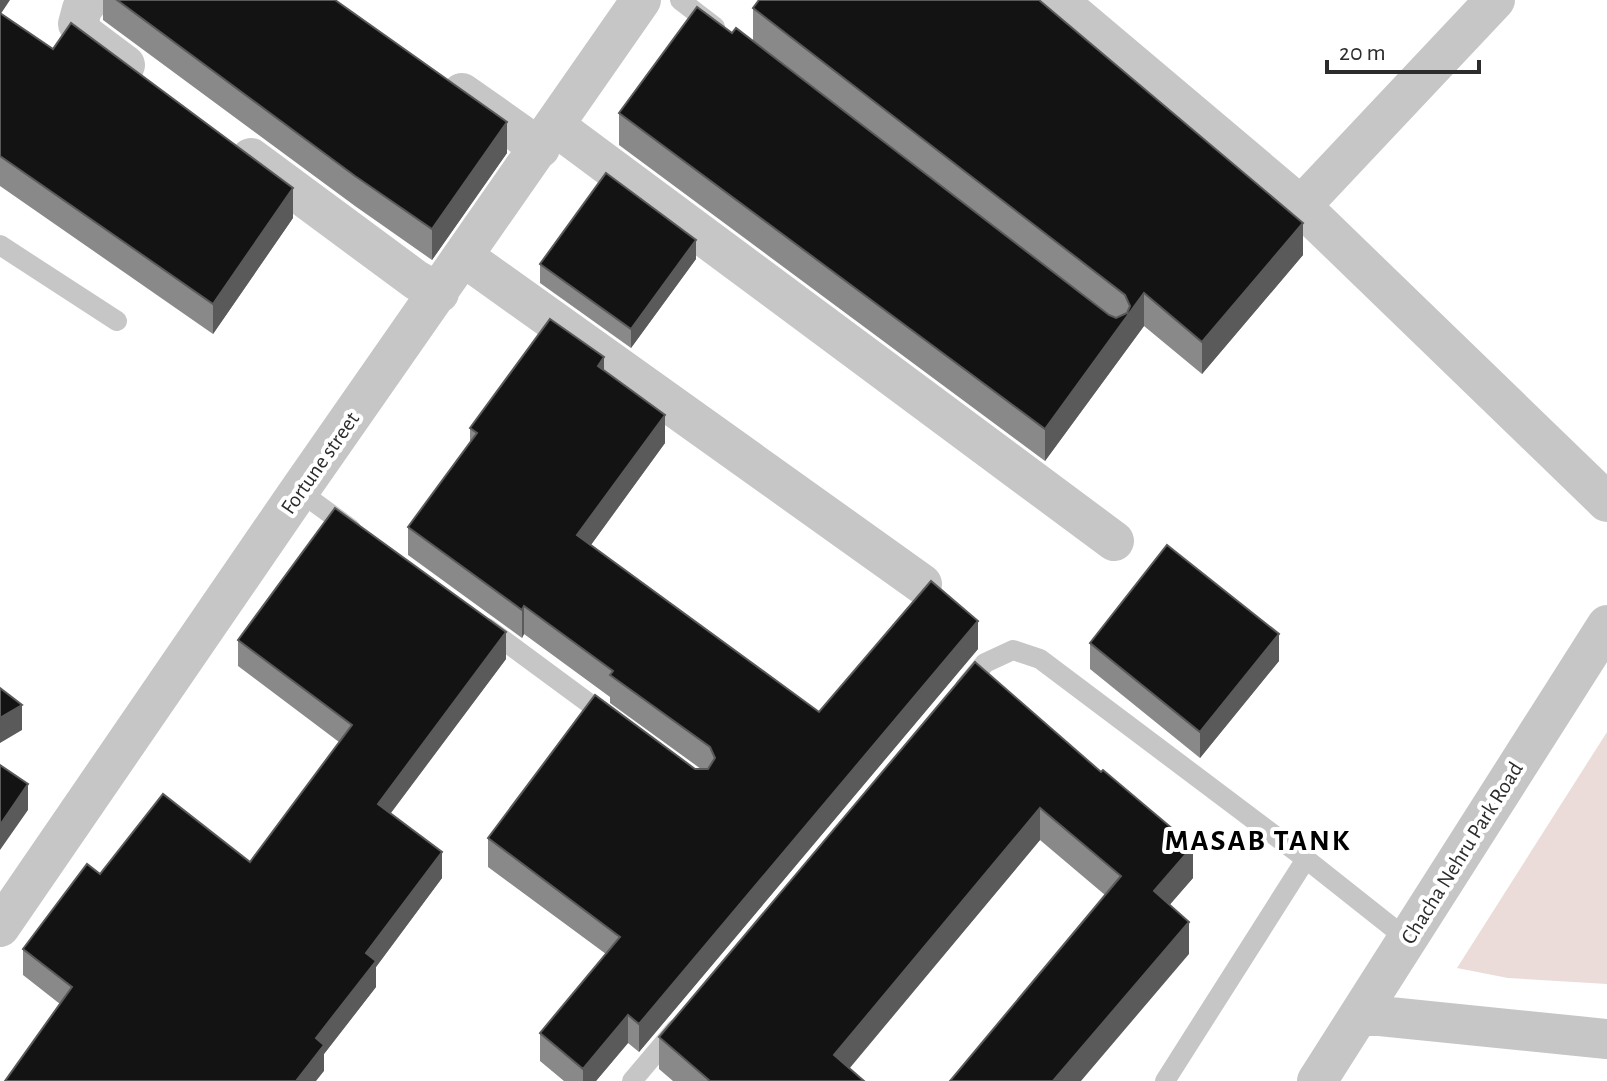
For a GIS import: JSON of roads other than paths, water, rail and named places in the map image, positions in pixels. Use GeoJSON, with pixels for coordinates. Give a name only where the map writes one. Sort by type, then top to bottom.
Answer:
{"type":"FeatureCollection","features":[{"type":"Feature","properties":{"kind":"street"},"geometry":{"type":"LineString","coordinates":[[89,0],[82,9],[78,24],[85,35],[149,82]]}},
{"type":"Feature","properties":{"kind":"street","name":"Fortune street"},"geometry":{"type":"LineString","coordinates":[[0,927],[641,0]]}},
{"type":"Feature","properties":{"kind":"street"},"geometry":{"type":"LineString","coordinates":[[1057,0],[1301,206],[1607,502]]}},
{"type":"Feature","properties":{"kind":"street"},"geometry":{"type":"LineString","coordinates":[[1301,206],[1495,0]]}},
{"type":"Feature","properties":{"kind":"street"},"geometry":{"type":"LineString","coordinates":[[430,70],[547,137],[1114,541]]}},
{"type":"Feature","properties":{"kind":"street"},"geometry":{"type":"LineString","coordinates":[[225,139],[416,280],[439,293]]}},
{"type":"Feature","properties":{"kind":"street"},"geometry":{"type":"LineString","coordinates":[[464,257],[922,584]]}},
{"type":"Feature","properties":{"kind":"street","name":"Chacha Nehru Park Road"},"geometry":{"type":"LineString","coordinates":[[1317,1081],[1607,625]]}},
{"type":"Feature","properties":{"kind":"street"},"geometry":{"type":"LineString","coordinates":[[1360,1014],[1607,1039]]}},
{"type":"Feature","properties":{"kind":"lane"},"geometry":{"type":"LineString","coordinates":[[680,0],[733,41]]}},
{"type":"Feature","properties":{"kind":"lane"},"geometry":{"type":"LineString","coordinates":[[0,245],[117,321]]}},
{"type":"Feature","properties":{"kind":"lane"},"geometry":{"type":"LineString","coordinates":[[299,491],[363,538]]}},
{"type":"Feature","properties":{"kind":"lane"},"geometry":{"type":"LineString","coordinates":[[476,621],[627,731]]}},
{"type":"Feature","properties":{"kind":"lane"},"geometry":{"type":"LineString","coordinates":[[955,699],[985,663],[1013,650],[1040,659],[1407,939]]}},
{"type":"Feature","properties":{"kind":"lane"},"geometry":{"type":"LineString","coordinates":[[1165,1081],[1306,859]]}},
{"type":"Feature","properties":{"kind":"lane"},"geometry":{"type":"LineString","coordinates":[[632,1081],[693,1009]]}},
{"type":"Feature","properties":{"kind":"district","name":"MASAB TANK"},"geometry":{"type":"Point","coordinates":[1258,841]}}]}
